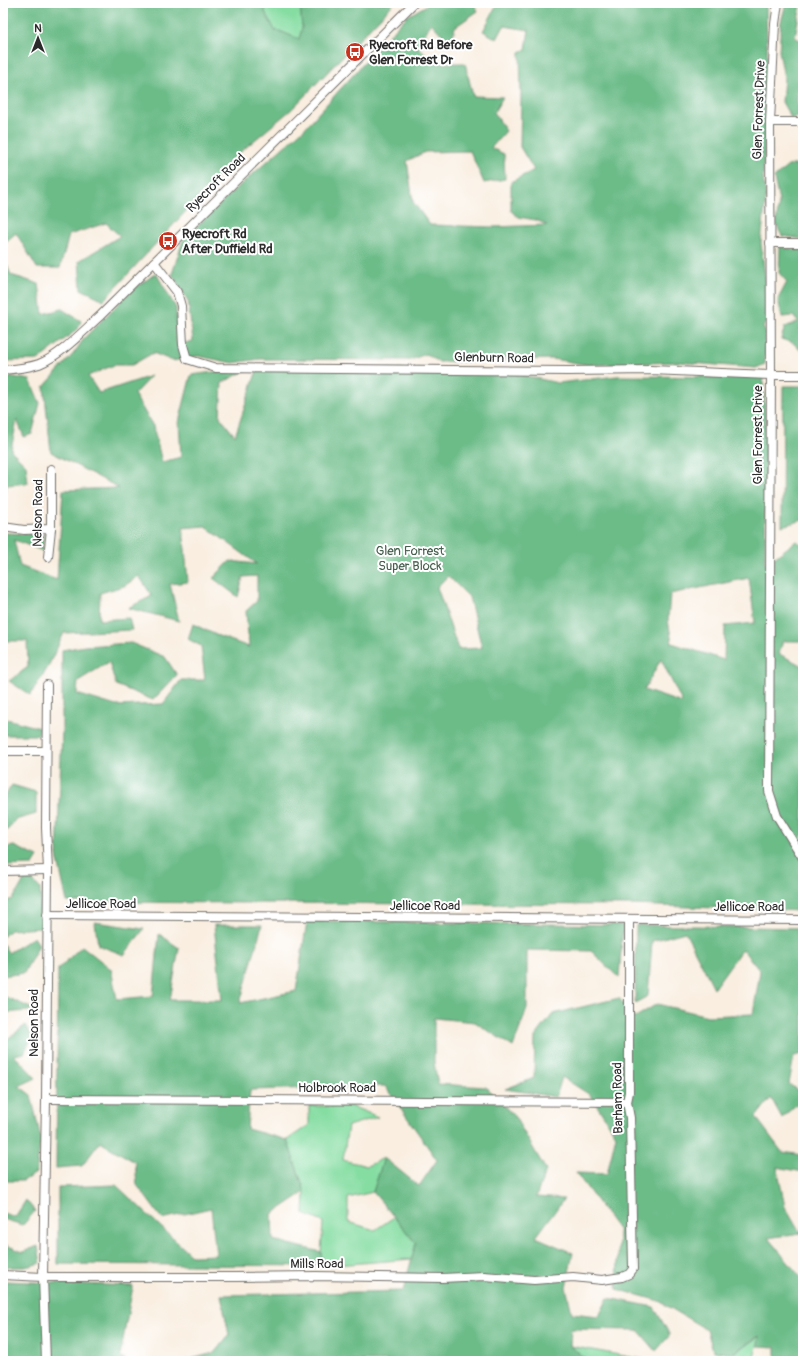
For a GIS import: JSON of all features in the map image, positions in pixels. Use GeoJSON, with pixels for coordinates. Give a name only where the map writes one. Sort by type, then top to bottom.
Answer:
{"type":"FeatureCollection","features":[{"type":"Feature","properties":{"kind":"street","name":"Ryecroft Road"},"geometry":{"type":"LineString","coordinates":[[3,370],[22,369],[40,364],[57,354],[100,316],[414,3]]}},
{"type":"Feature","properties":{"kind":"street","name":"Glen Forrest Drive"},"geometry":{"type":"LineString","coordinates":[[778,3],[774,24],[770,122],[771,375],[769,791],[777,816],[803,858]]}},
{"type":"Feature","properties":{"kind":"street"},"geometry":{"type":"LineString","coordinates":[[770,122],[803,122]]}},
{"type":"Feature","properties":{"kind":"street"},"geometry":{"type":"LineString","coordinates":[[770,243],[803,243]]}},
{"type":"Feature","properties":{"kind":"street","name":"Glenburn Road"},"geometry":{"type":"LineString","coordinates":[[154,262],[177,292],[181,306],[183,345],[187,359],[216,368],[569,371],[652,370],[803,375]]}},
{"type":"Feature","properties":{"kind":"street","name":"Nelson Road"},"geometry":{"type":"LineString","coordinates":[[48,557],[51,529],[51,469]]}},
{"type":"Feature","properties":{"kind":"street"},"geometry":{"type":"LineString","coordinates":[[3,527],[24,530],[51,529]]}},
{"type":"Feature","properties":{"kind":"street","name":"Nelson Road"},"geometry":{"type":"LineString","coordinates":[[46,1361],[43,1277],[48,870],[46,751],[47,685]]}},
{"type":"Feature","properties":{"kind":"street"},"geometry":{"type":"LineString","coordinates":[[3,750],[46,751]]}},
{"type":"Feature","properties":{"kind":"street"},"geometry":{"type":"LineString","coordinates":[[3,871],[48,870]]}},
{"type":"Feature","properties":{"kind":"street","name":"Jellicoe Road"},"geometry":{"type":"LineString","coordinates":[[47,915],[803,920]]}},
{"type":"Feature","properties":{"kind":"street","name":"Barham Road"},"geometry":{"type":"LineString","coordinates":[[629,919],[629,1092],[627,1102],[630,1118],[633,1269],[629,1274]]}},
{"type":"Feature","properties":{"kind":"street","name":"Holbrook Road"},"geometry":{"type":"LineString","coordinates":[[46,1099],[627,1102]]}},
{"type":"Feature","properties":{"kind":"street","name":"Mills Road"},"geometry":{"type":"LineString","coordinates":[[3,1275],[43,1277],[316,1276],[442,1278],[484,1276],[534,1280],[573,1277],[602,1280],[622,1277],[629,1274]]}},
{"type":"Feature","properties":{"kind":"green space"},"geometry":{"type":"Polygon","coordinates":[[[3,3],[266,3],[265,12],[276,32],[277,30],[299,39],[302,28],[300,3],[394,3],[292,109],[232,159],[104,300],[81,289],[79,261],[120,236],[106,223],[69,235],[60,268],[37,268],[16,233],[3,244],[3,3]]]}},
{"type":"Feature","properties":{"kind":"green space"},"geometry":{"type":"Polygon","coordinates":[[[266,3],[300,3],[302,29],[299,39],[277,30],[276,32],[265,12],[266,3]]]}},
{"type":"Feature","properties":{"kind":"green space","name":"Glen Forrest Super Block"},"geometry":{"type":"Polygon","coordinates":[[[430,3],[474,3],[478,11],[455,27],[451,44],[431,23],[418,47],[435,63],[465,63],[473,96],[503,97],[494,112],[506,131],[491,148],[504,154],[505,179],[484,183],[470,151],[425,152],[407,161],[413,202],[430,225],[493,227],[547,225],[536,220],[518,217],[511,211],[511,182],[534,170],[520,147],[520,52],[526,49],[529,30],[504,26],[497,39],[483,31],[498,3],[766,4],[768,81],[763,177],[766,197],[761,243],[770,319],[763,327],[766,333],[765,364],[756,368],[678,362],[589,365],[552,359],[439,362],[426,354],[410,360],[260,359],[233,363],[198,356],[173,361],[153,353],[132,365],[114,365],[88,376],[99,393],[151,376],[134,394],[153,426],[162,462],[181,457],[179,422],[191,375],[252,367],[222,383],[220,417],[235,436],[258,367],[504,371],[558,383],[617,376],[763,377],[766,431],[765,565],[796,541],[803,545],[803,641],[783,641],[779,654],[803,666],[803,835],[801,836],[803,842],[803,911],[631,905],[67,902],[57,856],[62,731],[62,650],[85,646],[131,643],[165,657],[177,675],[153,700],[116,685],[109,662],[78,681],[77,694],[116,706],[163,704],[181,680],[205,680],[201,646],[188,639],[193,624],[216,635],[249,647],[246,611],[257,601],[257,576],[243,577],[238,597],[213,578],[230,561],[257,564],[205,526],[183,528],[188,582],[170,584],[179,621],[128,608],[152,596],[139,576],[124,586],[100,593],[99,620],[129,618],[132,630],[64,633],[47,669],[30,695],[9,681],[28,667],[27,641],[3,641],[3,564],[6,563],[3,533],[43,534],[43,551],[14,540],[20,566],[57,580],[63,490],[119,488],[51,452],[44,387],[74,353],[85,337],[131,291],[156,273],[176,308],[177,345],[193,341],[188,301],[172,274],[183,240],[229,195],[304,129],[406,17],[430,3]],[[448,576],[437,587],[458,649],[482,648],[469,597],[448,576]],[[749,578],[670,594],[668,620],[672,643],[724,660],[725,626],[755,623],[749,578]],[[661,659],[644,690],[682,703],[661,659]]]}},
{"type":"Feature","properties":{"kind":"green space"},"geometry":{"type":"Polygon","coordinates":[[[786,3],[801,3],[795,37],[803,42],[803,90],[797,91],[797,104],[803,108],[803,113],[800,116],[791,118],[782,102],[784,78],[779,51],[781,22],[786,3]]]}},
{"type":"Feature","properties":{"kind":"green space"},"geometry":{"type":"Polygon","coordinates":[[[803,163],[803,194],[798,207],[803,211],[803,239],[782,236],[776,224],[779,202],[774,178],[788,166],[803,163]]]}},
{"type":"Feature","properties":{"kind":"green space"},"geometry":{"type":"Polygon","coordinates":[[[780,247],[798,250],[803,249],[803,353],[793,343],[781,339],[785,327],[798,322],[793,316],[782,317],[778,299],[787,282],[779,273],[780,247]]]}},
{"type":"Feature","properties":{"kind":"green space"},"geometry":{"type":"Polygon","coordinates":[[[3,255],[11,275],[39,284],[43,314],[62,309],[81,321],[78,329],[38,360],[3,361],[3,255]]]}},
{"type":"Feature","properties":{"kind":"green space"},"geometry":{"type":"Polygon","coordinates":[[[3,375],[30,380],[40,403],[32,434],[24,437],[17,420],[11,450],[26,465],[28,483],[7,485],[3,496],[3,375]]]}},
{"type":"Feature","properties":{"kind":"green space"},"geometry":{"type":"Polygon","coordinates":[[[783,386],[803,386],[803,520],[782,526],[783,386]]]}},
{"type":"Feature","properties":{"kind":"green space"},"geometry":{"type":"Polygon","coordinates":[[[3,718],[40,728],[38,735],[3,735],[3,718]]]}},
{"type":"Feature","properties":{"kind":"green space"},"geometry":{"type":"Polygon","coordinates":[[[12,785],[36,792],[36,814],[15,820],[7,831],[3,824],[3,796],[5,796],[12,785]]]}},
{"type":"Feature","properties":{"kind":"green space"},"geometry":{"type":"Polygon","coordinates":[[[14,846],[38,857],[33,865],[3,866],[3,848],[14,846]]]}},
{"type":"Feature","properties":{"kind":"green space"},"geometry":{"type":"Polygon","coordinates":[[[27,875],[40,888],[42,928],[10,930],[3,937],[3,902],[13,899],[27,875]]]}},
{"type":"Feature","properties":{"kind":"green space"},"geometry":{"type":"Polygon","coordinates":[[[307,921],[623,925],[619,978],[591,951],[527,950],[527,1009],[513,1047],[475,1022],[434,1018],[434,1063],[438,1084],[486,1087],[515,1117],[546,1170],[536,1197],[564,1199],[536,1237],[573,1253],[566,1287],[572,1313],[599,1316],[608,1298],[654,1307],[670,1335],[656,1351],[638,1330],[571,1329],[570,1346],[588,1361],[183,1361],[214,1353],[229,1335],[221,1295],[403,1291],[416,1243],[373,1192],[384,1158],[419,1186],[437,1160],[385,1086],[250,1090],[247,1129],[287,1140],[305,1192],[272,1214],[273,1240],[321,1252],[323,1266],[58,1264],[58,1187],[116,1185],[192,1256],[216,1255],[211,1208],[162,1219],[137,1185],[135,1162],[100,1142],[82,1166],[56,1168],[58,969],[82,946],[111,969],[117,999],[153,996],[159,934],[179,948],[170,1000],[222,1000],[214,925],[262,925],[240,1003],[296,991],[307,921]]]}},
{"type":"Feature","properties":{"kind":"green space"},"geometry":{"type":"Polygon","coordinates":[[[95,922],[144,929],[124,955],[98,945],[95,922]]]}},
{"type":"Feature","properties":{"kind":"green space"},"geometry":{"type":"Polygon","coordinates":[[[636,925],[803,928],[803,1054],[794,1056],[789,1084],[803,1094],[803,1098],[782,1118],[771,1098],[756,1117],[782,1152],[803,1155],[803,1172],[777,1167],[785,1207],[800,1233],[768,1238],[803,1280],[803,1361],[776,1361],[776,1347],[758,1346],[759,1336],[731,1354],[713,1351],[707,1330],[659,1301],[617,1289],[619,1231],[576,1173],[607,1174],[616,1135],[590,1095],[562,1077],[556,1097],[505,1089],[534,1078],[535,1037],[553,1014],[619,998],[634,1018],[657,1004],[708,1016],[753,1014],[760,971],[742,949],[714,988],[685,932],[652,941],[648,996],[635,1003],[636,925]]]}},
{"type":"Feature","properties":{"kind":"green space"},"geometry":{"type":"Polygon","coordinates":[[[34,937],[39,945],[24,973],[3,976],[3,944],[8,953],[34,937]]]}},
{"type":"Feature","properties":{"kind":"green space"},"geometry":{"type":"Polygon","coordinates":[[[3,996],[33,1009],[28,1011],[3,1013],[3,996]]]}},
{"type":"Feature","properties":{"kind":"green space"},"geometry":{"type":"Polygon","coordinates":[[[26,1025],[32,1037],[24,1053],[14,1055],[36,1078],[19,1086],[31,1095],[41,1139],[36,1173],[23,1181],[3,1181],[3,1033],[6,1040],[26,1025]]]}},
{"type":"Feature","properties":{"kind":"green space"},"geometry":{"type":"Polygon","coordinates":[[[309,1106],[351,1106],[378,1117],[348,1126],[343,1160],[367,1166],[384,1158],[373,1192],[348,1198],[348,1222],[375,1230],[394,1217],[416,1243],[412,1259],[323,1266],[321,1252],[323,1222],[304,1214],[305,1192],[287,1140],[309,1125],[309,1106]]]}},
{"type":"Feature","properties":{"kind":"green space"},"geometry":{"type":"Polygon","coordinates":[[[26,1200],[35,1211],[23,1225],[3,1219],[3,1213],[15,1217],[26,1200]]]}},
{"type":"Feature","properties":{"kind":"green space"},"geometry":{"type":"Polygon","coordinates":[[[803,1227],[803,1235],[800,1233],[803,1227]]]}},
{"type":"Feature","properties":{"kind":"green space"},"geometry":{"type":"Polygon","coordinates":[[[3,1237],[6,1245],[23,1252],[38,1246],[41,1263],[25,1267],[3,1267],[3,1237]]]}},
{"type":"Feature","properties":{"kind":"green space"},"geometry":{"type":"Polygon","coordinates":[[[3,1281],[133,1286],[120,1356],[127,1361],[3,1361],[3,1281]]]}},
{"type":"Feature","properties":{"kind":"green space"},"geometry":{"type":"Polygon","coordinates":[[[760,1336],[753,1361],[731,1361],[735,1352],[760,1336]]]}},
{"type":"Feature","properties":{"kind":"green space"},"geometry":{"type":"Polygon","coordinates":[[[570,1346],[653,1361],[588,1361],[570,1346]]]}},
{"type":"Feature","properties":{"kind":"place","name":"Ryecroft Rd Before Glen Forrest Dr"},"geometry":{"type":"Point","coordinates":[355,52]}},
{"type":"Feature","properties":{"kind":"place","name":"Ryecroft Rd After Duffield Rd"},"geometry":{"type":"Point","coordinates":[168,241]}}]}
